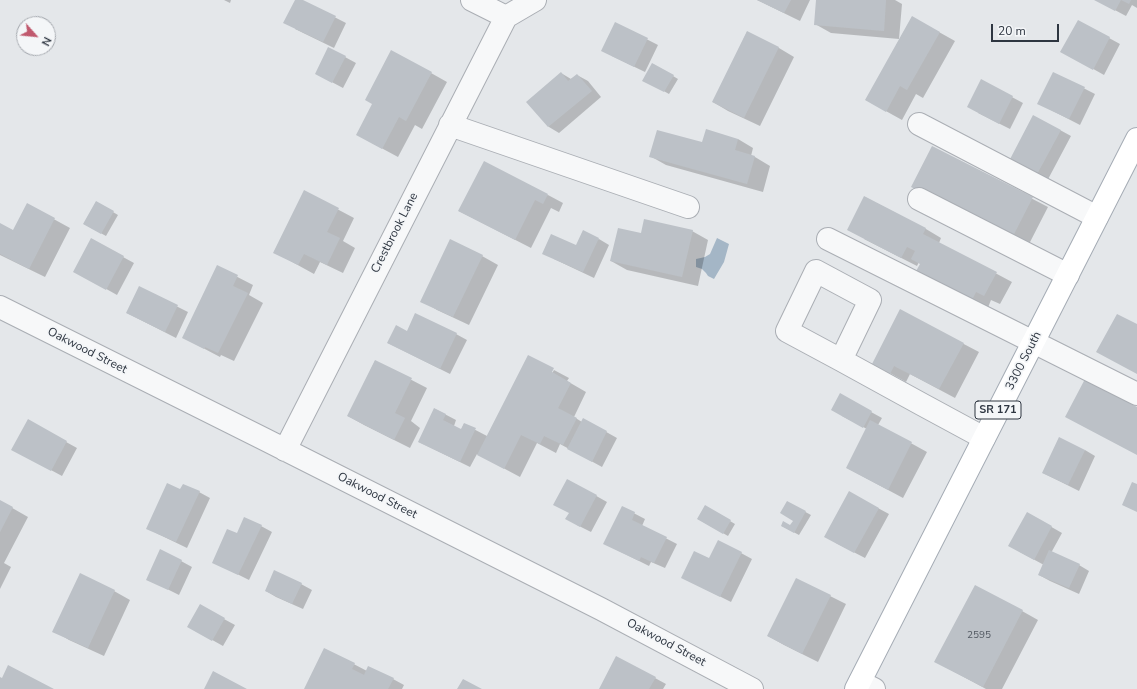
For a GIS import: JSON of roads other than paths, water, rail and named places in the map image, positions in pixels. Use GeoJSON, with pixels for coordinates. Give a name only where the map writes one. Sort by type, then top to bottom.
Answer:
{"type":"FeatureCollection","features":[{"type":"Feature","properties":{"kind":"main road","name":"3300 South"},"geometry":{"type":"LineString","coordinates":[[863,687],[984,438],[1137,139]]}},
{"type":"Feature","properties":{"kind":"street"},"geometry":{"type":"LineString","coordinates":[[472,0],[506,17],[535,0]]}},
{"type":"Feature","properties":{"kind":"street","name":"Crestbrook Lane"},"geometry":{"type":"LineString","coordinates":[[285,450],[506,17]]}},
{"type":"Feature","properties":{"kind":"street"},"geometry":{"type":"LineString","coordinates":[[919,124],[1097,217]]}},
{"type":"Feature","properties":{"kind":"street"},"geometry":{"type":"LineString","coordinates":[[450,125],[688,207]]}},
{"type":"Feature","properties":{"kind":"street"},"geometry":{"type":"LineString","coordinates":[[919,199],[1068,275]]}},
{"type":"Feature","properties":{"kind":"street"},"geometry":{"type":"LineString","coordinates":[[828,239],[1137,394]]}},
{"type":"Feature","properties":{"kind":"street","name":"Oakwood Street"},"geometry":{"type":"LineString","coordinates":[[0,307],[600,609],[752,689]]}},
{"type":"Feature","properties":{"kind":"street"},"geometry":{"type":"LineString","coordinates":[[841,360],[984,438]]}},
{"type":"Feature","properties":{"kind":"water"},"geometry":{"type":"Polygon","coordinates":[[[717,238],[729,244],[724,262],[714,279],[708,276],[702,269],[696,267],[696,259],[710,254],[717,238]]]}}]}
